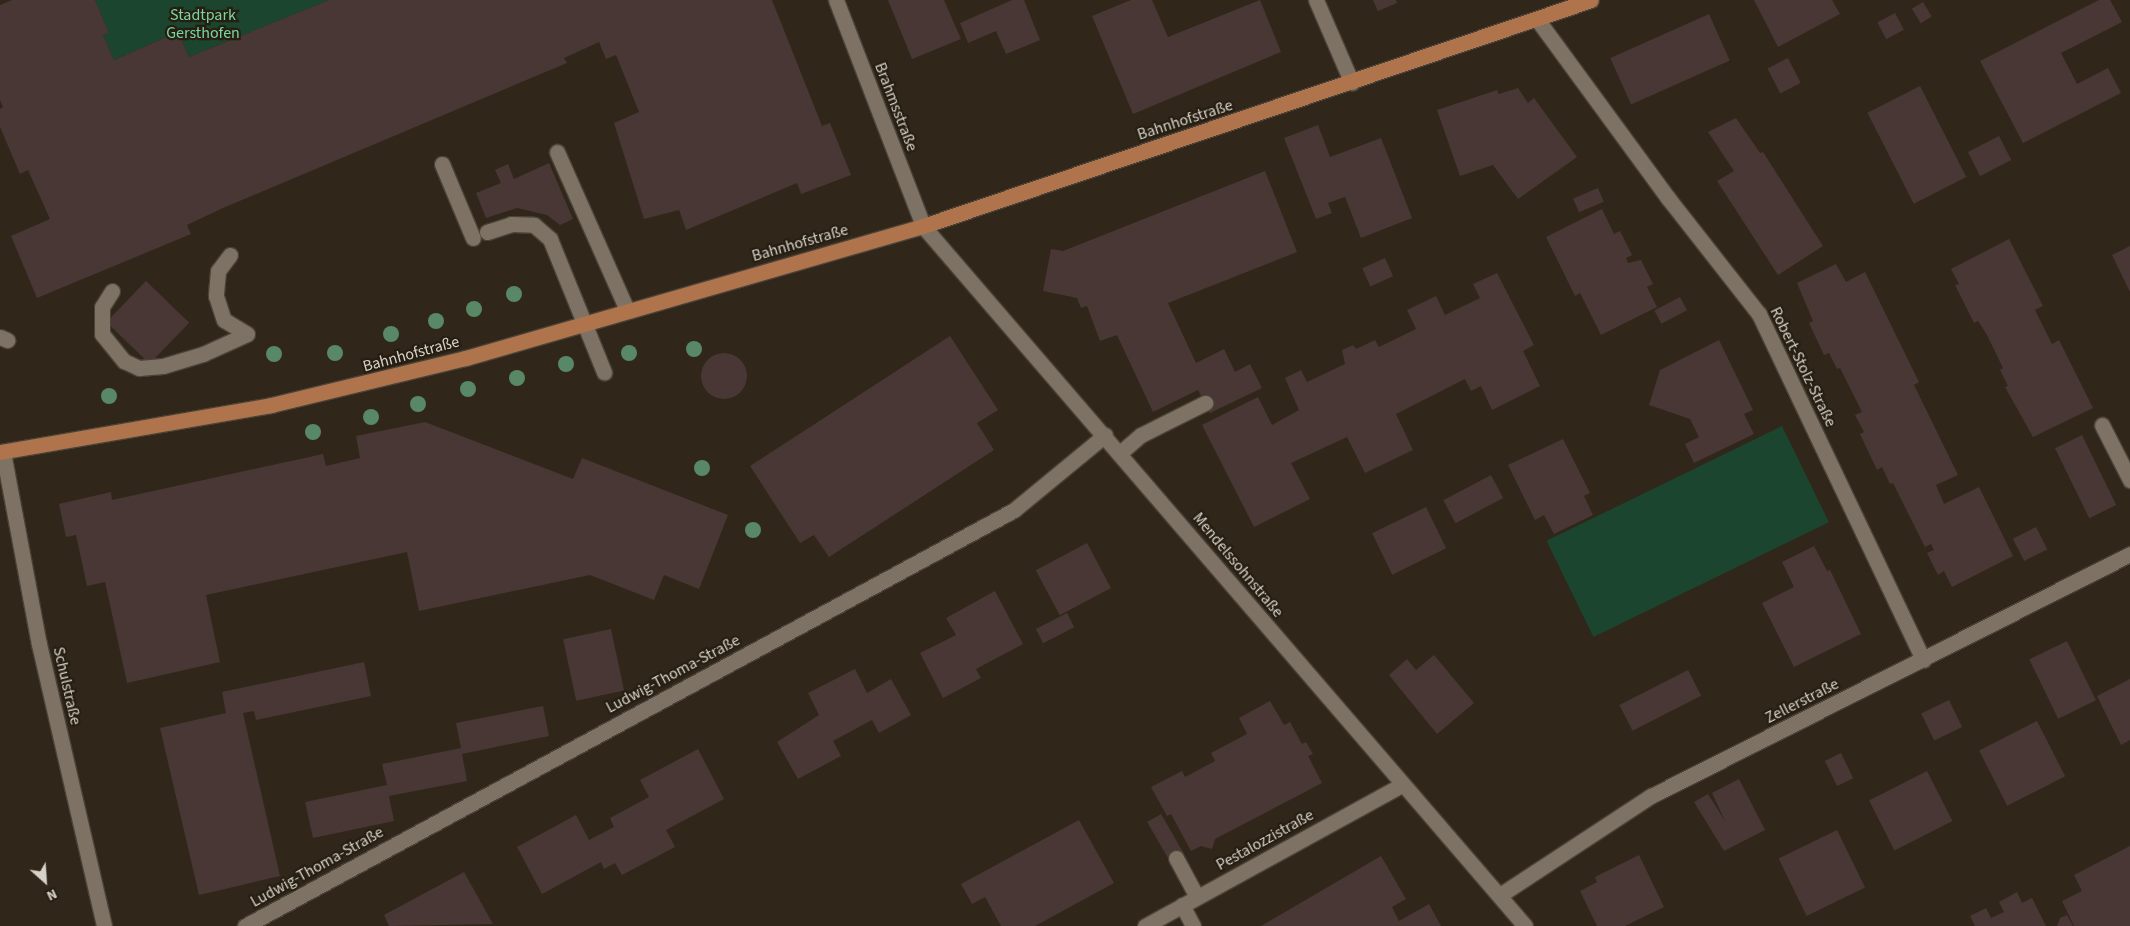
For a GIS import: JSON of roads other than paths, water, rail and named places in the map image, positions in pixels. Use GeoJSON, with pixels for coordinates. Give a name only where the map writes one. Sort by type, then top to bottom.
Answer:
{"type":"FeatureCollection","features":[{"type":"Feature","properties":{"kind":"main road","name":"Bahnhofstraße"},"geometry":{"type":"LineString","coordinates":[[2,452],[271,405],[368,383],[923,226],[1591,0]]}},
{"type":"Feature","properties":{"kind":"street","name":"Brahmsstraße"},"geometry":{"type":"LineString","coordinates":[[836,0],[923,226]]}},
{"type":"Feature","properties":{"kind":"street"},"geometry":{"type":"LineString","coordinates":[[1316,0],[1352,82]]}},
{"type":"Feature","properties":{"kind":"street","name":"Robert-Stolz-Straße"},"geometry":{"type":"LineString","coordinates":[[1537,19],[1668,198],[1759,314],[1924,660]]}},
{"type":"Feature","properties":{"kind":"street"},"geometry":{"type":"LineString","coordinates":[[557,152],[627,310]]}},
{"type":"Feature","properties":{"kind":"street"},"geometry":{"type":"LineString","coordinates":[[442,164],[480,235],[511,224],[534,225],[550,240],[604,372]]}},
{"type":"Feature","properties":{"kind":"street","name":"Mendelssohnstraße"},"geometry":{"type":"LineString","coordinates":[[923,226],[1105,435],[1402,786],[1500,894],[1525,926]]}},
{"type":"Feature","properties":{"kind":"street"},"geometry":{"type":"LineString","coordinates":[[112,291],[102,307],[102,334],[124,362],[140,368],[164,366],[203,354],[247,334],[224,320],[216,296],[218,271],[230,255]]}},
{"type":"Feature","properties":{"kind":"street"},"geometry":{"type":"LineString","coordinates":[[203,354],[214,343],[224,320]]}},
{"type":"Feature","properties":{"kind":"street"},"geometry":{"type":"LineString","coordinates":[[1120,453],[1141,435],[1205,403]]}},
{"type":"Feature","properties":{"kind":"street"},"geometry":{"type":"LineString","coordinates":[[2102,425],[2130,480]]}},
{"type":"Feature","properties":{"kind":"street","name":"Ludwig-Thoma-Straße"},"geometry":{"type":"LineString","coordinates":[[246,926],[1014,510],[1105,435]]}},
{"type":"Feature","properties":{"kind":"street","name":"Schulstraße"},"geometry":{"type":"LineString","coordinates":[[2,452],[39,644],[104,926]]}},
{"type":"Feature","properties":{"kind":"street","name":"Zellerstraße"},"geometry":{"type":"LineString","coordinates":[[1500,894],[1651,796],[1924,660],[2130,554]]}},
{"type":"Feature","properties":{"kind":"street","name":"Pestalozzistraße"},"geometry":{"type":"LineString","coordinates":[[1145,926],[1402,786]]}},
{"type":"Feature","properties":{"kind":"street"},"geometry":{"type":"LineString","coordinates":[[1176,858],[1198,897]]}},
{"type":"Feature","properties":{"kind":"street"},"geometry":{"type":"LineString","coordinates":[[1182,905],[1193,926]]}},
{"type":"Feature","properties":{"kind":"park label","name":"Stadtpark Gersthofen"},"geometry":{"type":"Point","coordinates":[203,24]}}]}
